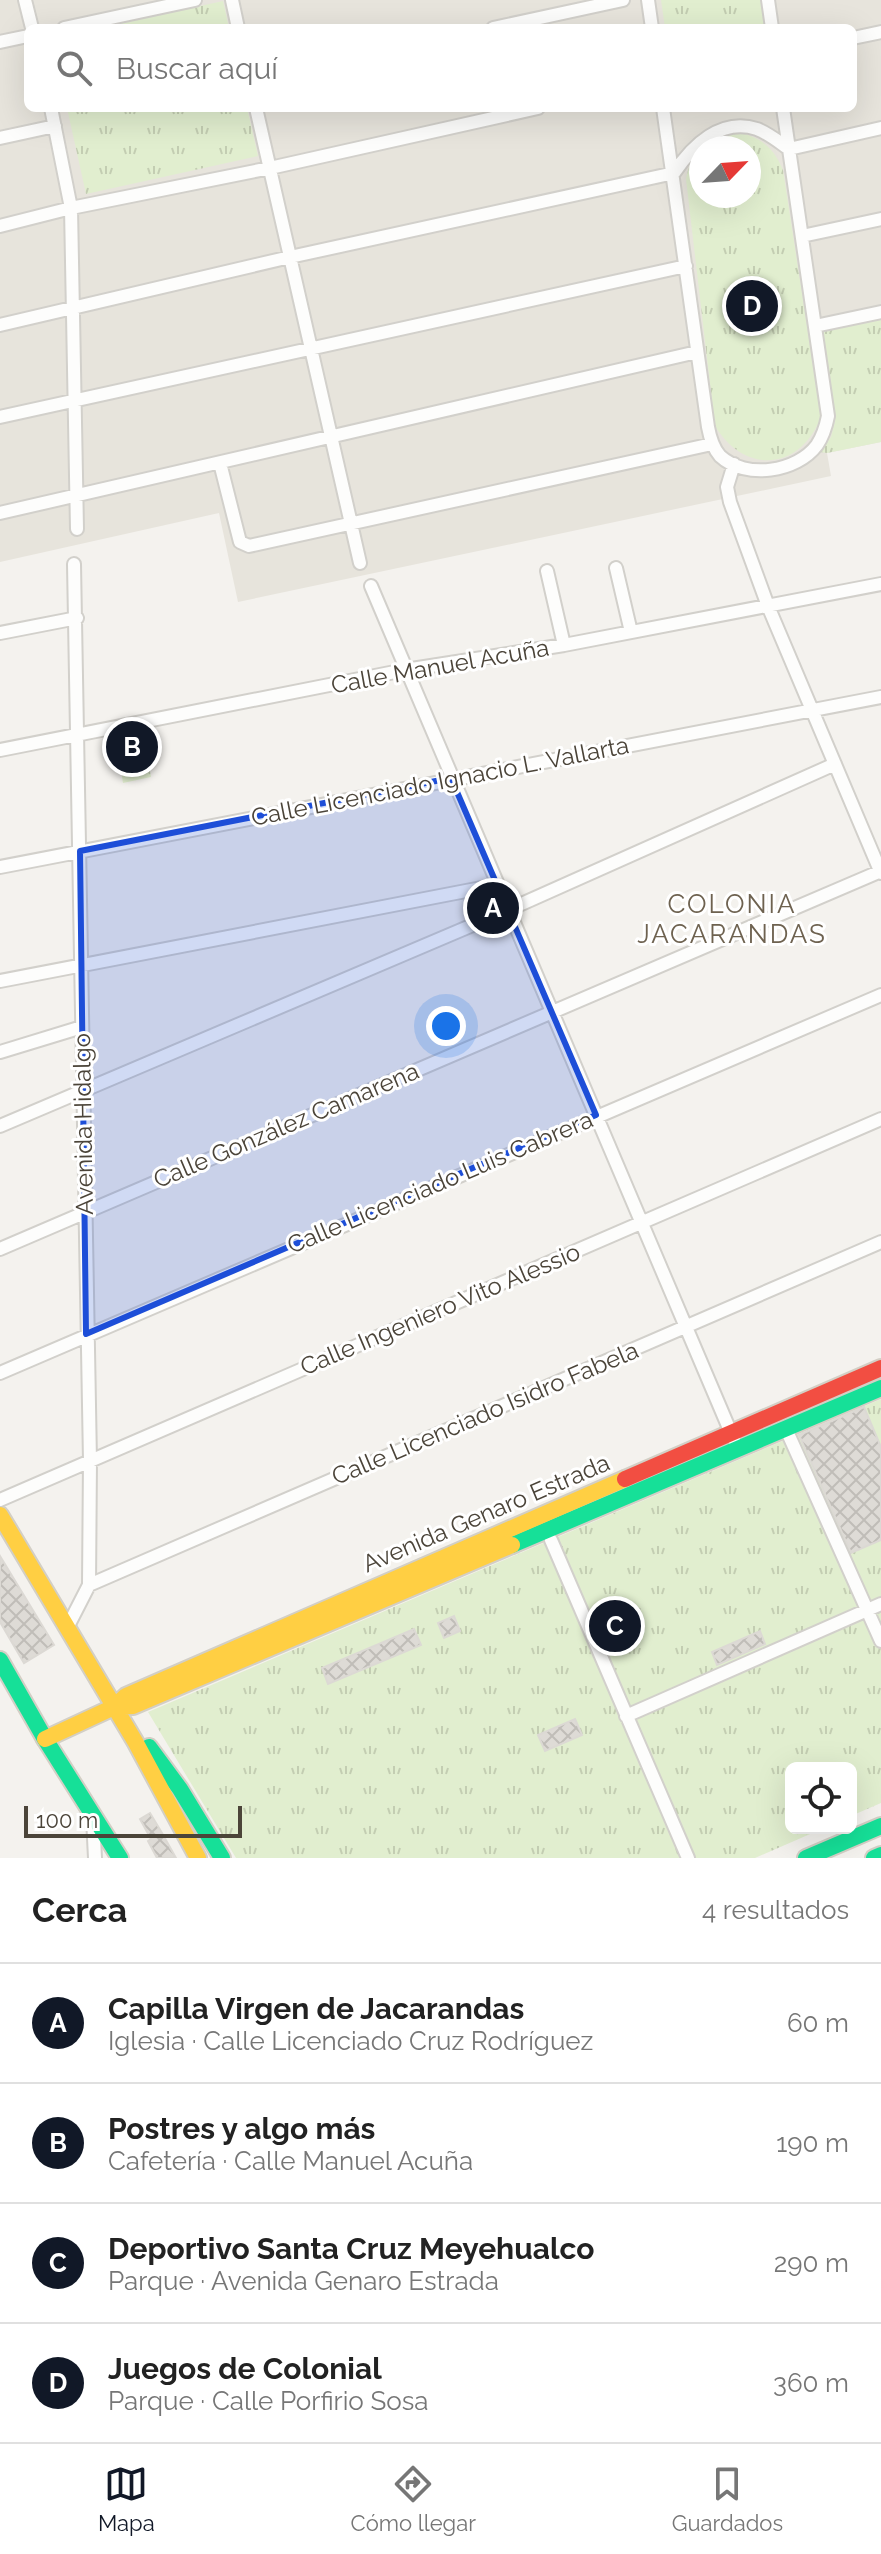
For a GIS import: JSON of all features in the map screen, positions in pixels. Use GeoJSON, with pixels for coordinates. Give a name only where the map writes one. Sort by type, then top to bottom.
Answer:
{"type":"FeatureCollection","features":[{"type":"Feature","properties":{"kind":"street"},"geometry":{"type":"LineString","coordinates":[[25,0],[31,24]]}},
{"type":"Feature","properties":{"kind":"street"},"geometry":{"type":"LineString","coordinates":[[83,24],[195,0]]}},
{"type":"Feature","properties":{"kind":"street"},"geometry":{"type":"LineString","coordinates":[[232,0],[237,24]]}},
{"type":"Feature","properties":{"kind":"street"},"geometry":{"type":"LineString","coordinates":[[512,24],[623,0]]}},
{"type":"Feature","properties":{"kind":"street"},"geometry":{"type":"LineString","coordinates":[[648,0],[651,24]]}},
{"type":"Feature","properties":{"kind":"street"},"geometry":{"type":"LineString","coordinates":[[768,0],[771,24]]}},
{"type":"Feature","properties":{"kind":"street"},"geometry":{"type":"LineString","coordinates":[[857,37],[881,32]]}},
{"type":"Feature","properties":{"kind":"street"},"geometry":{"type":"LineString","coordinates":[[0,42],[24,37]]}},
{"type":"Feature","properties":{"kind":"street"},"geometry":{"type":"LineString","coordinates":[[52,112],[71,208],[77,529]]}},
{"type":"Feature","properties":{"kind":"street"},"geometry":{"type":"LineString","coordinates":[[257,112],[360,563]]}},
{"type":"Feature","properties":{"kind":"street"},"geometry":{"type":"LineString","coordinates":[[0,226],[520,112]]}},
{"type":"Feature","properties":{"kind":"street"},"geometry":{"type":"LineString","coordinates":[[664,112],[712,444],[721,457],[752,470],[773,470],[791,464],[816,446],[828,416],[784,112]]}},
{"type":"Feature","properties":{"kind":"street"},"geometry":{"type":"LineString","coordinates":[[0,138],[55,126]]}},
{"type":"Feature","properties":{"kind":"street"},"geometry":{"type":"LineString","coordinates":[[0,325],[290,257],[674,173],[687,153],[706,136],[722,129],[742,126],[757,129],[789,149],[881,128]]}},
{"type":"Feature","properties":{"kind":"street"},"geometry":{"type":"LineString","coordinates":[[802,236],[881,219]]}},
{"type":"Feature","properties":{"kind":"street"},"geometry":{"type":"LineString","coordinates":[[0,417],[686,266]]}},
{"type":"Feature","properties":{"kind":"street"},"geometry":{"type":"LineString","coordinates":[[815,326],[881,312]]}},
{"type":"Feature","properties":{"kind":"street"},"geometry":{"type":"LineString","coordinates":[[0,513],[697,352]]}},
{"type":"Feature","properties":{"kind":"street"},"geometry":{"type":"LineString","coordinates":[[220,463],[240,542],[249,546],[712,444]]}},
{"type":"Feature","properties":{"kind":"street"},"geometry":{"type":"LineString","coordinates":[[734,464],[727,487],[730,502],[768,606],[881,872]]}},
{"type":"Feature","properties":{"kind":"street","name":"Avenida Hidalgo"},"geometry":{"type":"LineString","coordinates":[[68,1626],[89,1585],[90,1461],[74,564]]}},
{"type":"Feature","properties":{"kind":"street"},"geometry":{"type":"LineString","coordinates":[[616,568],[631,632]]}},
{"type":"Feature","properties":{"kind":"street"},"geometry":{"type":"LineString","coordinates":[[547,571],[564,645]]}},
{"type":"Feature","properties":{"kind":"street","name":"Calle Manuel Acuña"},"geometry":{"type":"LineString","coordinates":[[0,750],[405,670],[564,645],[881,584]]}},
{"type":"Feature","properties":{"kind":"street"},"geometry":{"type":"LineString","coordinates":[[371,586],[738,1451]]}},
{"type":"Feature","properties":{"kind":"street"},"geometry":{"type":"LineString","coordinates":[[0,633],[77,618]]}},
{"type":"Feature","properties":{"kind":"street","name":"Calle Licenciado Ignacio L. Vallarta"},"geometry":{"type":"LineString","coordinates":[[0,867],[881,697]]}},
{"type":"Feature","properties":{"kind":"street"},"geometry":{"type":"LineString","coordinates":[[0,1126],[508,910],[835,764]]}},
{"type":"Feature","properties":{"kind":"street","name":"Calle González Camarena"},"geometry":{"type":"LineString","coordinates":[[0,1249],[881,872]]}},
{"type":"Feature","properties":{"kind":"street"},"geometry":{"type":"LineString","coordinates":[[0,981],[497,885]]}},
{"type":"Feature","properties":{"kind":"street","name":"Calle Licenciado Luis Cabrera"},"geometry":{"type":"LineString","coordinates":[[0,1373],[881,995]]}},
{"type":"Feature","properties":{"kind":"street"},"geometry":{"type":"LineString","coordinates":[[0,1052],[82,1027]]}},
{"type":"Feature","properties":{"kind":"street","name":"Calle Ingeniero Vito Alessio"},"geometry":{"type":"LineString","coordinates":[[0,1500],[881,1119]]}},
{"type":"Feature","properties":{"kind":"street","name":"Calle Licenciado Isidro Fabela"},"geometry":{"type":"LineString","coordinates":[[89,1585],[881,1242]]}},
{"type":"Feature","properties":{"kind":"street","name":"Avenida Genaro Estrada"},"geometry":{"type":"LineString","coordinates":[[45,1739],[114,1707],[126,1696],[881,1368]]}},
{"type":"Feature","properties":{"kind":"street","name":"Avenida Genaro Estrada"},"geometry":{"type":"LineString","coordinates":[[114,1707],[133,1706],[881,1388]]}},
{"type":"Feature","properties":{"kind":"street"},"geometry":{"type":"LineString","coordinates":[[786,1429],[881,1641]]}},
{"type":"Feature","properties":{"kind":"street"},"geometry":{"type":"LineString","coordinates":[[0,1515],[68,1626],[198,1858]]}},
{"type":"Feature","properties":{"kind":"street"},"geometry":{"type":"LineString","coordinates":[[551,1540],[688,1858]]}},
{"type":"Feature","properties":{"kind":"street"},"geometry":{"type":"LineString","coordinates":[[626,1716],[881,1604]]}},
{"type":"Feature","properties":{"kind":"street"},"geometry":{"type":"LineString","coordinates":[[0,1660],[45,1739],[120,1858]]}},
{"type":"Feature","properties":{"kind":"street"},"geometry":{"type":"LineString","coordinates":[[114,1707],[180,1789],[222,1858]]}},
{"type":"Feature","properties":{"kind":"street"},"geometry":{"type":"LineString","coordinates":[[93,1815],[95,1858]]}},
{"type":"Feature","properties":{"kind":"street"},"geometry":{"type":"LineString","coordinates":[[806,1858],[881,1826]]}},
{"type":"Feature","properties":{"kind":"street"},"geometry":{"type":"LineString","coordinates":[[874,1858],[881,1855]]}},
{"type":"Feature","properties":{"kind":"highlighted area"},"geometry":{"type":"Polygon","coordinates":[[[451,778],[596,1115],[86,1334],[80,851],[451,778]]]}},
{"type":"Feature","properties":{"kind":"shaded area"},"geometry":{"type":"Polygon","coordinates":[[[0,0],[881,0],[881,442],[827,453],[831,476],[238,602],[219,513],[0,562],[0,0]]]}},
{"type":"Feature","properties":{"kind":"green space"},"geometry":{"type":"Polygon","coordinates":[[[661,0],[761,0],[764,24],[664,24],[661,0]]]}},
{"type":"Feature","properties":{"kind":"green space"},"geometry":{"type":"Polygon","coordinates":[[[223,1],[228,24],[119,24],[223,1]]]}},
{"type":"Feature","properties":{"kind":"green space"},"geometry":{"type":"Polygon","coordinates":[[[68,112],[248,112],[258,156],[86,194],[68,112]]]}},
{"type":"Feature","properties":{"kind":"green space"},"geometry":{"type":"Polygon","coordinates":[[[738,132],[751,136],[722,136],[738,132]]]}},
{"type":"Feature","properties":{"kind":"green space"},"geometry":{"type":"Polygon","coordinates":[[[761,142],[776,156],[783,170],[821,417],[812,435],[800,448],[771,460],[756,459],[741,453],[727,442],[715,426],[689,208],[761,208],[761,142]]]}},
{"type":"Feature","properties":{"kind":"green space"},"geometry":{"type":"Polygon","coordinates":[[[689,169],[689,205],[686,179],[689,169]]]}},
{"type":"Feature","properties":{"kind":"green space"},"geometry":{"type":"Polygon","coordinates":[[[881,314],[881,442],[820,452],[831,437],[835,421],[820,327],[881,314]]]}},
{"type":"Feature","properties":{"kind":"green space"},"geometry":{"type":"Polygon","coordinates":[[[143,730],[151,777],[123,783],[115,734],[143,730]]]}},
{"type":"Feature","properties":{"kind":"green space"},"geometry":{"type":"Polygon","coordinates":[[[881,1399],[881,1803],[857,1813],[857,1762],[785,1762],[785,1834],[810,1834],[755,1858],[236,1858],[148,1712],[881,1399]]]}},
{"type":"Feature","properties":{"kind":"building"},"geometry":{"type":"Polygon","coordinates":[[[864,1407],[881,1447],[881,1540],[851,1553],[799,1435],[864,1407]]]}},
{"type":"Feature","properties":{"kind":"building"},"geometry":{"type":"Polygon","coordinates":[[[0,1556],[54,1645],[24,1663],[0,1622],[0,1556]]]}},
{"type":"Feature","properties":{"kind":"building"},"geometry":{"type":"Polygon","coordinates":[[[454,1616],[460,1631],[444,1638],[438,1623],[454,1616]]]}},
{"type":"Feature","properties":{"kind":"building"},"geometry":{"type":"Polygon","coordinates":[[[414,1629],[421,1645],[328,1684],[322,1668],[414,1629]]]}},
{"type":"Feature","properties":{"kind":"building"},"geometry":{"type":"Polygon","coordinates":[[[760,1631],[765,1644],[717,1665],[712,1652],[760,1631]]]}},
{"type":"Feature","properties":{"kind":"building"},"geometry":{"type":"Polygon","coordinates":[[[575,1719],[582,1735],[545,1751],[538,1735],[575,1719]]]}},
{"type":"Feature","properties":{"kind":"building"},"geometry":{"type":"Polygon","coordinates":[[[150,1813],[176,1858],[157,1858],[140,1819],[150,1813]]]}},
{"type":"Feature","properties":{"kind":"traffic: fast"},"geometry":{"type":"LineString","coordinates":[[512,1545],[881,1388]]}},
{"type":"Feature","properties":{"kind":"traffic: fast"},"geometry":{"type":"LineString","coordinates":[[0,1660],[45,1739],[120,1858]]}},
{"type":"Feature","properties":{"kind":"traffic: fast"},"geometry":{"type":"LineString","coordinates":[[149,1747],[180,1789],[222,1858]]}},
{"type":"Feature","properties":{"kind":"traffic: fast"},"geometry":{"type":"LineString","coordinates":[[806,1858],[881,1826]]}},
{"type":"Feature","properties":{"kind":"traffic: fast"},"geometry":{"type":"LineString","coordinates":[[874,1858],[881,1855]]}},
{"type":"Feature","properties":{"kind":"traffic: slow"},"geometry":{"type":"LineString","coordinates":[[45,1739],[114,1707],[126,1696],[625,1479]]}},
{"type":"Feature","properties":{"kind":"traffic: slow"},"geometry":{"type":"LineString","coordinates":[[0,1515],[136,1743],[198,1858]]}},
{"type":"Feature","properties":{"kind":"traffic: slow"},"geometry":{"type":"LineString","coordinates":[[114,1707],[133,1706],[512,1545]]}},
{"type":"Feature","properties":{"kind":"traffic: jam"},"geometry":{"type":"LineString","coordinates":[[625,1479],[881,1368]]}},
{"type":"Feature","properties":{"kind":"place","name":"Juegos de Colonial"},"geometry":{"type":"Point","coordinates":[752,306]}},
{"type":"Feature","properties":{"kind":"place","name":"Postres y algo más"},"geometry":{"type":"Point","coordinates":[132,747]}},
{"type":"Feature","properties":{"kind":"place","name":"Capilla Virgen de Jacarandas"},"geometry":{"type":"Point","coordinates":[493,908]}},
{"type":"Feature","properties":{"kind":"place","name":"Deportivo Santa Cruz Meyehualco"},"geometry":{"type":"Point","coordinates":[615,1626]}},
{"type":"Feature","properties":{"kind":"district","name":"COLONIA JACARANDAS"},"geometry":{"type":"Point","coordinates":[732,919]}}]}
